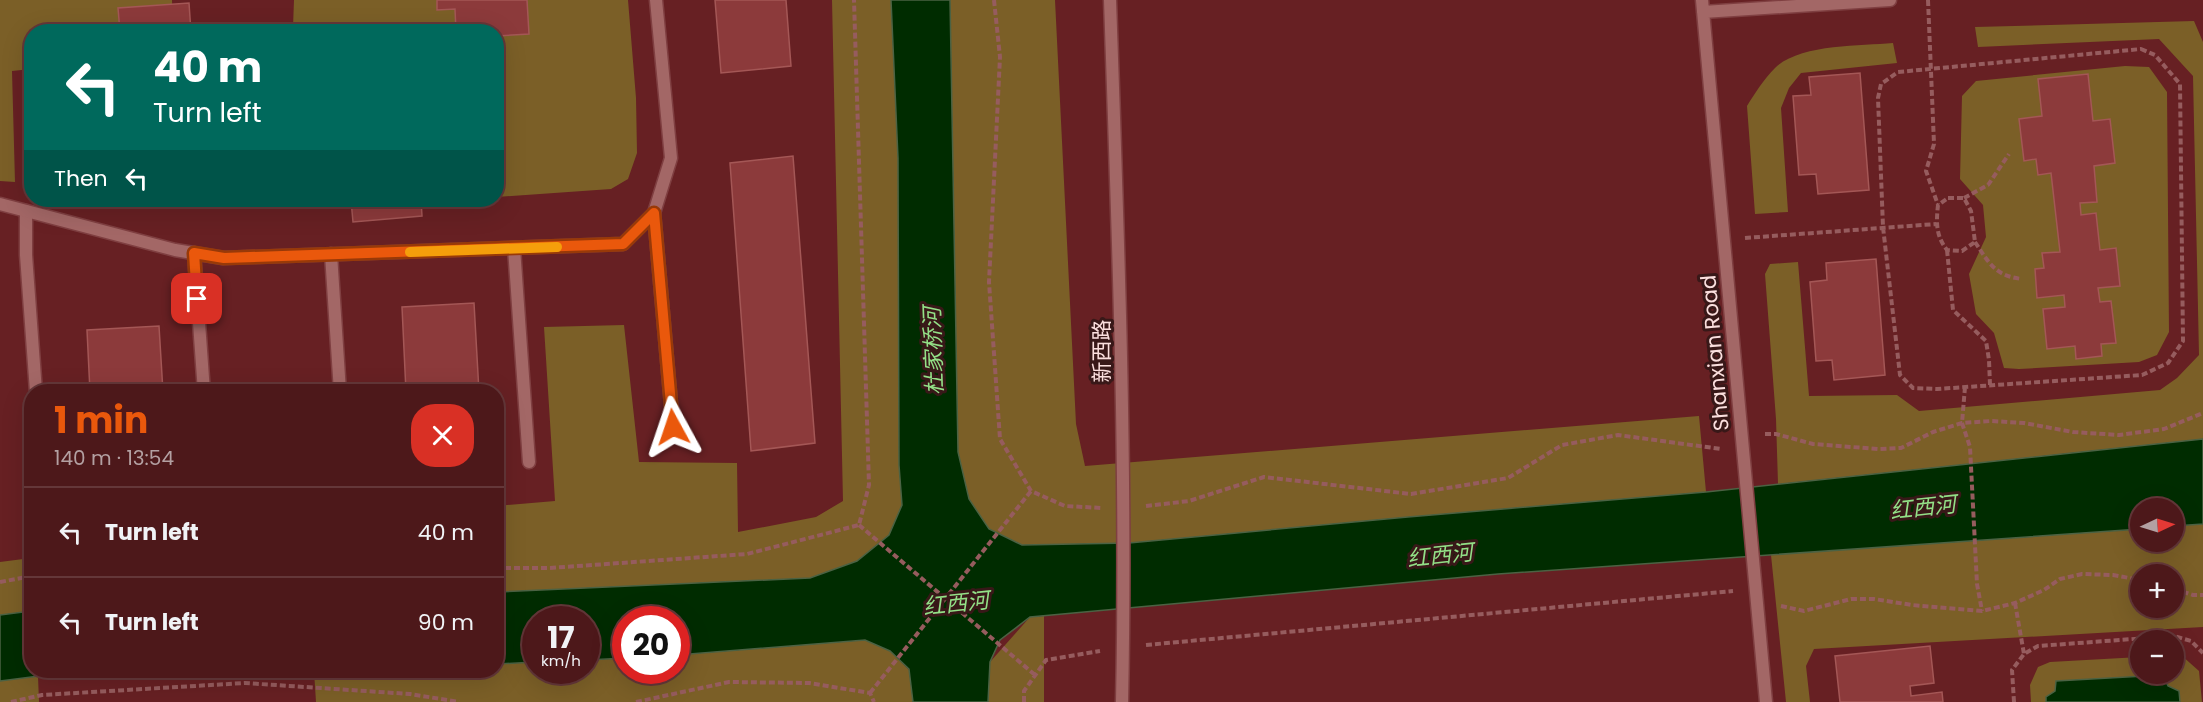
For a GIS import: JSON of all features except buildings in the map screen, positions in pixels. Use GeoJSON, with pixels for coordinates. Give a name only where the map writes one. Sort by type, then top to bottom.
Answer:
{"type":"FeatureCollection","features":[{"type":"Feature","properties":{"kind":"street"},"geometry":{"type":"LineString","coordinates":[[656,0],[671,158],[654,213],[673,427]]}},
{"type":"Feature","properties":{"kind":"street","name":"新西路"},"geometry":{"type":"LineString","coordinates":[[1110,0],[1121,315],[1124,614],[1122,702]]}},
{"type":"Feature","properties":{"kind":"street"},"geometry":{"type":"LineString","coordinates":[[1702,6],[1890,0]]}},
{"type":"Feature","properties":{"kind":"street","name":"Shanxian Road"},"geometry":{"type":"LineString","coordinates":[[1702,6],[1767,702]]}},
{"type":"Feature","properties":{"kind":"street"},"geometry":{"type":"LineString","coordinates":[[0,204],[175,250],[224,258],[623,244],[654,213]]}},
{"type":"Feature","properties":{"kind":"street"},"geometry":{"type":"LineString","coordinates":[[26,211],[26,255],[35,384]]}},
{"type":"Feature","properties":{"kind":"street"},"geometry":{"type":"LineString","coordinates":[[514,248],[529,462]]}},
{"type":"Feature","properties":{"kind":"street"},"geometry":{"type":"LineString","coordinates":[[194,253],[203,384]]}},
{"type":"Feature","properties":{"kind":"street"},"geometry":{"type":"LineString","coordinates":[[331,255],[339,384]]}},
{"type":"Feature","properties":{"kind":"path"},"geometry":{"type":"LineString","coordinates":[[854,0],[869,485],[859,525]]}},
{"type":"Feature","properties":{"kind":"path"},"geometry":{"type":"LineString","coordinates":[[994,0],[1000,57],[989,282],[999,428],[1000,439],[1031,491],[1065,506],[1122,509],[1189,501],[1264,477],[1411,494],[1508,478],[1562,444],[1618,435],[1744,453]]}},
{"type":"Feature","properties":{"kind":"path"},"geometry":{"type":"LineString","coordinates":[[1928,0],[1934,144],[1926,171],[1938,206],[1935,224],[1941,242],[1947,250],[1953,310],[1986,341],[1990,385]]}},
{"type":"Feature","properties":{"kind":"path"},"geometry":{"type":"LineString","coordinates":[[2141,49],[2155,55],[2180,84],[2183,341],[2168,363],[2142,375],[1937,389],[1913,388],[1900,375],[1883,227],[1878,98],[1881,84],[1898,72],[1930,69],[2141,49]]}},
{"type":"Feature","properties":{"kind":"path"},"geometry":{"type":"LineString","coordinates":[[1938,206],[1948,198],[1964,198],[1988,186],[2009,154]]}},
{"type":"Feature","properties":{"kind":"path"},"geometry":{"type":"LineString","coordinates":[[1964,198],[1971,211],[1975,242],[1993,268],[2008,277],[2022,279]]}},
{"type":"Feature","properties":{"kind":"path"},"geometry":{"type":"LineString","coordinates":[[1724,239],[1935,224]]}},
{"type":"Feature","properties":{"kind":"path"},"geometry":{"type":"LineString","coordinates":[[1947,250],[1962,251],[1975,242]]}},
{"type":"Feature","properties":{"kind":"path"},"geometry":{"type":"LineString","coordinates":[[1965,387],[1962,423],[1970,447],[1977,584],[1982,612]]}},
{"type":"Feature","properties":{"kind":"path"},"geometry":{"type":"LineString","coordinates":[[1742,434],[1776,434],[1813,444],[1878,449],[1901,448],[1933,432],[1962,423],[1991,421],[2024,423],[2073,432],[2119,435],[2164,429],[2203,413]]}},
{"type":"Feature","properties":{"kind":"path"},"geometry":{"type":"LineString","coordinates":[[870,693],[1031,491]]}},
{"type":"Feature","properties":{"kind":"path"},"geometry":{"type":"LineString","coordinates":[[504,568],[550,568],[747,554],[859,525]]}},
{"type":"Feature","properties":{"kind":"path"},"geometry":{"type":"LineString","coordinates":[[859,525],[1035,675]]}},
{"type":"Feature","properties":{"kind":"path"},"geometry":{"type":"LineString","coordinates":[[1024,702],[1024,691],[1046,660],[1123,647],[1756,589],[1784,608],[1804,611],[1851,599],[1874,599],[1982,612],[2015,603],[2044,590],[2060,579],[2082,574],[2130,578]]}},
{"type":"Feature","properties":{"kind":"path"},"geometry":{"type":"LineString","coordinates":[[0,582],[24,578]]}},
{"type":"Feature","properties":{"kind":"path"},"geometry":{"type":"LineString","coordinates":[[2184,592],[2203,596]]}},
{"type":"Feature","properties":{"kind":"path"},"geometry":{"type":"LineString","coordinates":[[2015,603],[2024,654]]}},
{"type":"Feature","properties":{"kind":"path"},"geometry":{"type":"LineString","coordinates":[[2014,702],[2012,670],[2024,654],[2038,646],[2175,636],[2191,641],[2203,653]]}},
{"type":"Feature","properties":{"kind":"path"},"geometry":{"type":"LineString","coordinates":[[636,702],[729,682],[809,683],[870,693]]}},
{"type":"Feature","properties":{"kind":"path"},"geometry":{"type":"LineString","coordinates":[[10,702],[42,695],[245,683],[410,694],[459,702]]}},
{"type":"Feature","properties":{"kind":"path"},"geometry":{"type":"LineString","coordinates":[[870,693],[874,702]]}},
{"type":"Feature","properties":{"kind":"shaded area"},"geometry":{"type":"Polygon","coordinates":[[[0,0],[172,0],[173,24],[24,24],[24,70],[12,71],[15,182],[0,181],[0,0]]]}},
{"type":"Feature","properties":{"kind":"shaded area"},"geometry":{"type":"Polygon","coordinates":[[[294,0],[628,0],[636,98],[637,153],[628,179],[611,189],[504,197],[504,24],[293,24],[294,0]]]}},
{"type":"Feature","properties":{"kind":"shaded area"},"geometry":{"type":"Polygon","coordinates":[[[832,0],[891,0],[898,158],[899,465],[902,505],[889,535],[857,561],[810,578],[504,592],[504,505],[555,501],[544,327],[624,325],[639,462],[737,463],[738,532],[816,517],[843,501],[832,0]]]}},
{"type":"Feature","properties":{"kind":"shaded area"},"geometry":{"type":"Polygon","coordinates":[[[950,0],[1055,0],[1076,424],[1085,466],[1699,416],[1706,492],[1129,543],[1022,545],[989,530],[969,499],[958,452],[950,0]]]}},
{"type":"Feature","properties":{"kind":"shaded area"},"geometry":{"type":"Polygon","coordinates":[[[2194,21],[2203,42],[2203,439],[1778,484],[1776,419],[1765,274],[1770,264],[1798,262],[1809,396],[1897,395],[1919,411],[2160,390],[2177,378],[2199,355],[2193,76],[2159,39],[1978,47],[1975,27],[2194,21]]]}},
{"type":"Feature","properties":{"kind":"shaded area"},"geometry":{"type":"Polygon","coordinates":[[[1893,43],[1897,63],[1801,73],[1789,88],[1781,108],[1788,212],[1755,214],[1747,106],[1767,77],[1786,60],[1799,54],[1847,46],[1893,43]]]}},
{"type":"Feature","properties":{"kind":"shaded area"},"geometry":{"type":"Polygon","coordinates":[[[2125,66],[2149,67],[2167,92],[2169,332],[2157,355],[2139,362],[2004,368],[1994,333],[1976,314],[1969,274],[1986,237],[1983,205],[1960,179],[1962,96],[1976,81],[2125,66]]]}},
{"type":"Feature","properties":{"kind":"shaded area"},"geometry":{"type":"Polygon","coordinates":[[[2203,524],[2203,627],[1814,649],[1806,666],[1810,702],[1786,702],[1771,555],[2130,530],[2130,552],[2184,552],[2184,525],[2203,524]]]}},
{"type":"Feature","properties":{"kind":"shaded area"},"geometry":{"type":"Polygon","coordinates":[[[24,559],[24,612],[0,615],[0,562],[24,559]]]}},
{"type":"Feature","properties":{"kind":"shaded area"},"geometry":{"type":"Polygon","coordinates":[[[1044,616],[1044,702],[988,702],[990,662],[1030,617],[1044,616]]]}},
{"type":"Feature","properties":{"kind":"shaded area"},"geometry":{"type":"Polygon","coordinates":[[[866,640],[890,651],[909,670],[913,702],[316,702],[314,678],[504,678],[504,664],[522,663],[522,684],[600,684],[600,659],[612,659],[612,684],[690,684],[690,654],[866,640]]]}},
{"type":"Feature","properties":{"kind":"shaded area"},"geometry":{"type":"Polygon","coordinates":[[[2130,658],[2130,684],[2184,684],[2184,658],[2199,671],[2202,702],[2031,702],[2030,685],[2038,667],[2050,662],[2130,658]]]}},
{"type":"Feature","properties":{"kind":"shaded area"},"geometry":{"type":"Polygon","coordinates":[[[38,678],[39,702],[0,702],[0,681],[38,678]]]}},
{"type":"Feature","properties":{"kind":"water"},"geometry":{"type":"Polygon","coordinates":[[[891,0],[950,0],[958,452],[969,499],[989,529],[1022,545],[1129,543],[1706,492],[2203,439],[2203,524],[2184,525],[2184,498],[2130,498],[2130,530],[1498,574],[1030,617],[1000,640],[990,662],[988,702],[913,702],[909,669],[890,651],[865,640],[690,654],[690,606],[612,606],[612,659],[600,659],[600,606],[522,606],[522,663],[504,664],[504,592],[810,578],[857,561],[889,535],[902,505],[899,465],[898,158],[891,0]]]}},
{"type":"Feature","properties":{"kind":"water"},"geometry":{"type":"Polygon","coordinates":[[[24,612],[24,678],[0,681],[0,615],[24,612]]]}},
{"type":"Feature","properties":{"kind":"water"},"geometry":{"type":"Polygon","coordinates":[[[2130,677],[2130,684],[2167,684],[2179,691],[2180,702],[2046,702],[2046,697],[2055,691],[2056,681],[2130,677]]]}},
{"type":"Feature","properties":{"kind":"slow traffic"},"geometry":{"type":"LineString","coordinates":[[410,252],[557,247]]}},
{"type":"Feature","properties":{"kind":"route"},"geometry":{"type":"LineString","coordinates":[[197,299],[194,253],[224,258],[623,244],[654,213],[673,427]]}},
{"type":"Feature","properties":{"kind":"water label","name":"杜家桥河"},"geometry":{"type":"Point","coordinates":[933,351]}},
{"type":"Feature","properties":{"kind":"water label","name":"红西河"},"geometry":{"type":"Point","coordinates":[1923,507]}},
{"type":"Feature","properties":{"kind":"water label","name":"红西河"},"geometry":{"type":"Point","coordinates":[1440,555]}},
{"type":"Feature","properties":{"kind":"water label","name":"红西河"},"geometry":{"type":"Point","coordinates":[956,603]}}]}
